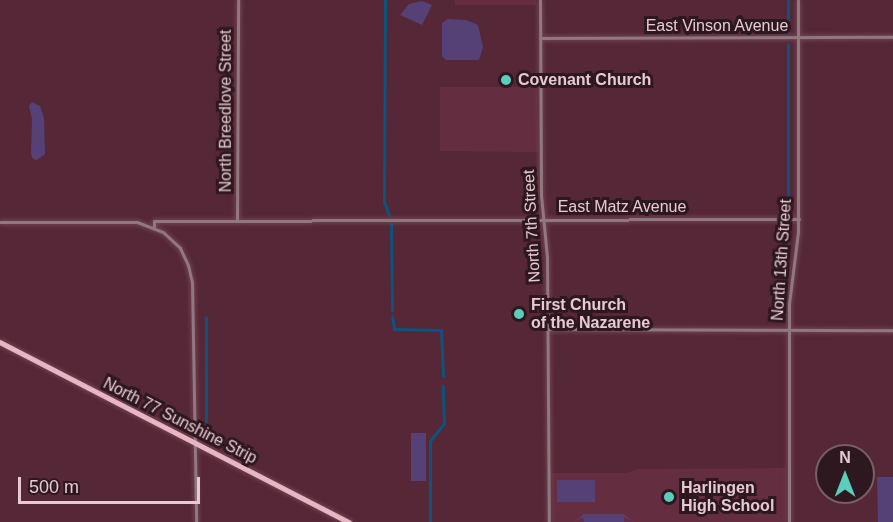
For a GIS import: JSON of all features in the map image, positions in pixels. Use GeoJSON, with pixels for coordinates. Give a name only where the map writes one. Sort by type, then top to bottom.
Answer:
{"type":"FeatureCollection","features":[{"type":"Feature","properties":{"kind":"main road","name":"North 77 Sunshine Strip"},"geometry":{"type":"LineString","coordinates":[[0,342],[350,522]]}},
{"type":"Feature","properties":{"kind":"street","name":"North Breedlove Street"},"geometry":{"type":"LineString","coordinates":[[237,221],[238,0]]}},
{"type":"Feature","properties":{"kind":"street","name":"North 7th Street"},"geometry":{"type":"LineString","coordinates":[[540,0],[541,195],[545,219],[548,329],[549,522]]}},
{"type":"Feature","properties":{"kind":"street","name":"North 13th Street"},"geometry":{"type":"LineString","coordinates":[[789,522],[789,304],[799,219],[798,0]]}},
{"type":"Feature","properties":{"kind":"street","name":"East Vinson Avenue"},"geometry":{"type":"LineString","coordinates":[[540,38],[893,37]]}},
{"type":"Feature","properties":{"kind":"street","name":"East Matz Avenue"},"geometry":{"type":"LineString","coordinates":[[154,227],[154,220],[799,219]]}},
{"type":"Feature","properties":{"kind":"street"},"geometry":{"type":"LineString","coordinates":[[0,222],[131,221],[154,227],[168,235],[180,248],[190,273],[196,522]]}},
{"type":"Feature","properties":{"kind":"street"},"geometry":{"type":"LineString","coordinates":[[548,329],[893,330]]}},
{"type":"Feature","properties":{"kind":"shaded area"},"geometry":{"type":"Polygon","coordinates":[[[455,0],[536,0],[536,5],[455,5],[455,0]]]}},
{"type":"Feature","properties":{"kind":"shaded area"},"geometry":{"type":"Polygon","coordinates":[[[422,1],[432,5],[422,25],[400,15],[409,4],[422,1]]]}},
{"type":"Feature","properties":{"kind":"shaded area"},"geometry":{"type":"Polygon","coordinates":[[[448,19],[466,20],[478,25],[483,47],[479,60],[446,60],[442,56],[442,23],[448,19]]]}},
{"type":"Feature","properties":{"kind":"shaded area"},"geometry":{"type":"Polygon","coordinates":[[[440,87],[537,87],[538,152],[440,151],[440,87]]]}},
{"type":"Feature","properties":{"kind":"shaded area"},"geometry":{"type":"Polygon","coordinates":[[[32,102],[40,106],[44,118],[45,154],[37,160],[33,159],[31,154],[32,119],[29,106],[32,102]]]}},
{"type":"Feature","properties":{"kind":"shaded area"},"geometry":{"type":"Polygon","coordinates":[[[411,433],[426,433],[426,481],[411,481],[411,433]]]}},
{"type":"Feature","properties":{"kind":"shaded area","name":"Harlingen High School"},"geometry":{"type":"Polygon","coordinates":[[[786,468],[786,522],[553,522],[552,473],[628,473],[637,469],[786,468]]]}},
{"type":"Feature","properties":{"kind":"shaded area"},"geometry":{"type":"Polygon","coordinates":[[[877,477],[893,477],[893,522],[878,522],[877,477]]]}},
{"type":"Feature","properties":{"kind":"shaded area"},"geometry":{"type":"Polygon","coordinates":[[[557,480],[595,480],[595,502],[557,502],[557,480]]]}},
{"type":"Feature","properties":{"kind":"shaded area"},"geometry":{"type":"Polygon","coordinates":[[[584,514],[623,514],[634,522],[624,517],[624,522],[584,522],[583,517],[574,522],[584,514]]]}},
{"type":"Feature","properties":{"kind":"waterway"},"geometry":{"type":"LineString","coordinates":[[385,0],[384,202],[389,215]]}},
{"type":"Feature","properties":{"kind":"waterway"},"geometry":{"type":"LineString","coordinates":[[788,0],[788,32]]}},
{"type":"Feature","properties":{"kind":"waterway"},"geometry":{"type":"LineString","coordinates":[[788,44],[788,213]]}},
{"type":"Feature","properties":{"kind":"waterway"},"geometry":{"type":"LineString","coordinates":[[391,224],[392,310]]}},
{"type":"Feature","properties":{"kind":"waterway"},"geometry":{"type":"LineString","coordinates":[[788,225],[788,254]]}},
{"type":"Feature","properties":{"kind":"waterway"},"geometry":{"type":"LineString","coordinates":[[392,316],[394,329],[441,330],[443,376]]}},
{"type":"Feature","properties":{"kind":"waterway"},"geometry":{"type":"LineString","coordinates":[[206,317],[206,441]]}},
{"type":"Feature","properties":{"kind":"waterway"},"geometry":{"type":"LineString","coordinates":[[430,522],[430,441],[444,423],[443,386]]}},
{"type":"Feature","properties":{"kind":"place","name":"Covenant Church"},"geometry":{"type":"Point","coordinates":[506,80]}},
{"type":"Feature","properties":{"kind":"place","name":"First Church of the Nazarene"},"geometry":{"type":"Point","coordinates":[519,314]}},
{"type":"Feature","properties":{"kind":"place","name":"Harlingen High School"},"geometry":{"type":"Point","coordinates":[669,497]}}]}
